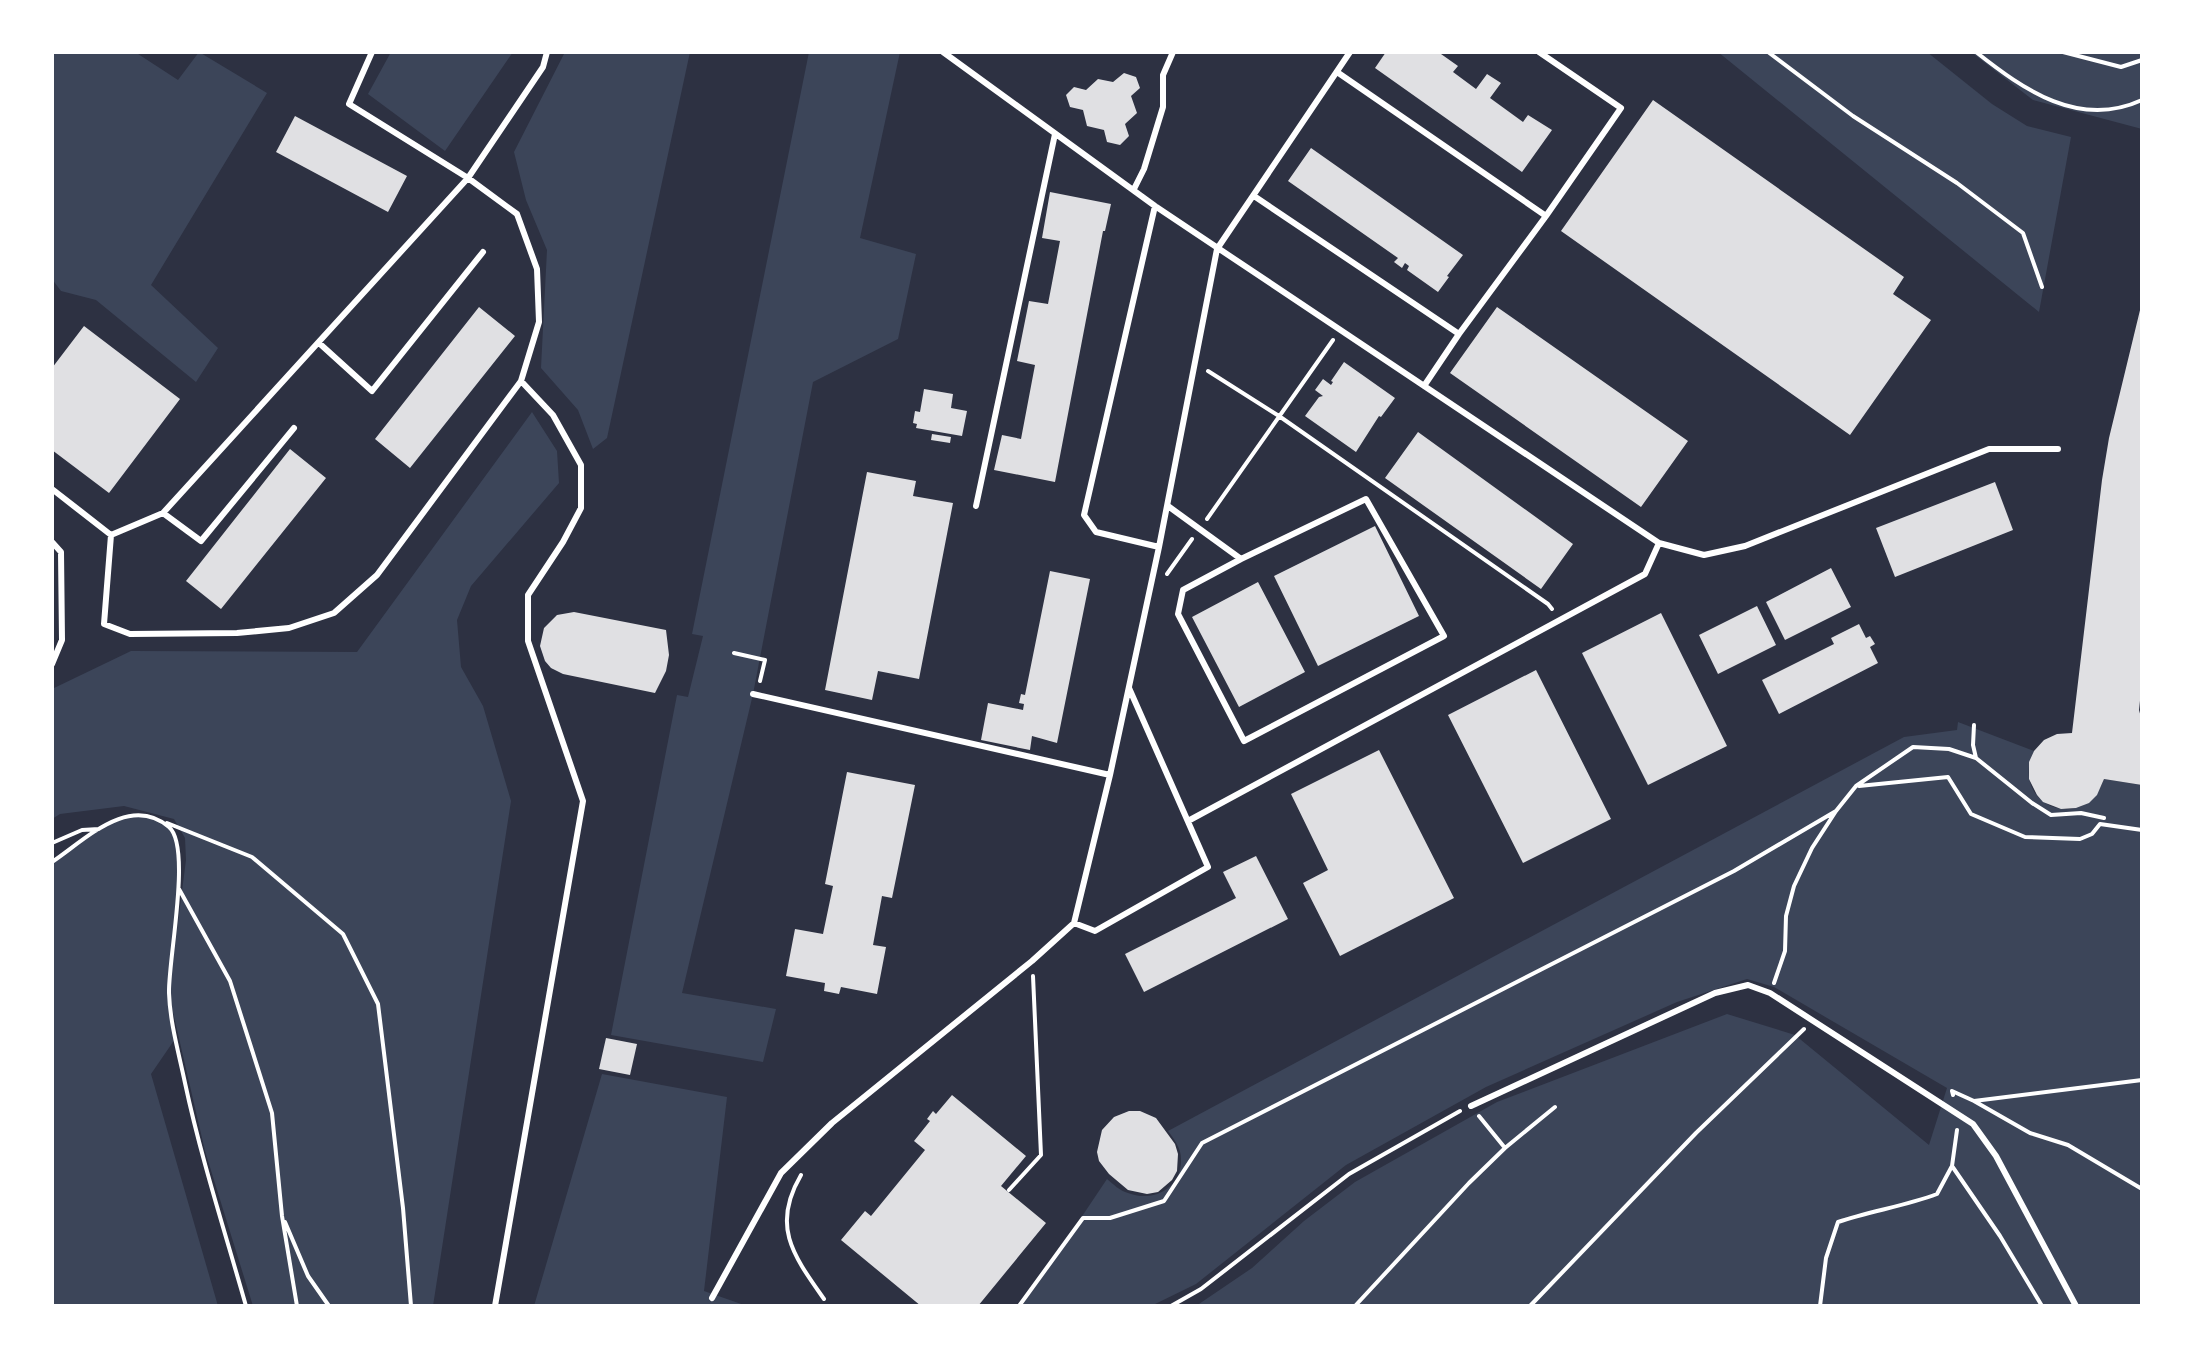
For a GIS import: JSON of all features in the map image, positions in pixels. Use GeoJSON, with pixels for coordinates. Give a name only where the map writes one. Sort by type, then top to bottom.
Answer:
{"type":"FeatureCollection","features":[{"type":"Feature","properties":{"kind":"lane"},"geometry":{"type":"LineString","coordinates":[[111,535],[104,624],[130,634],[237,633],[289,628],[334,613],[377,575],[521,381],[539,322],[537,269],[517,214],[468,178],[349,104],[372,52]]}},
{"type":"Feature","properties":{"kind":"lane"},"geometry":{"type":"LineString","coordinates":[[111,535],[163,513],[468,178],[543,67],[547,52]]}},
{"type":"Feature","properties":{"kind":"lane"},"geometry":{"type":"LineString","coordinates":[[943,52],[1217,249],[1341,328],[1659,543],[1704,555],[1745,546],[1989,449],[2058,449]]}},
{"type":"Feature","properties":{"kind":"lane"},"geometry":{"type":"LineString","coordinates":[[1134,189],[1144,169],[1163,107],[1163,75],[1173,52]]}},
{"type":"Feature","properties":{"kind":"lane"},"geometry":{"type":"LineString","coordinates":[[712,1298],[781,1173],[832,1123],[1032,961],[1074,923],[1110,775],[1168,506],[1217,249],[1350,52]]}},
{"type":"Feature","properties":{"kind":"lane"},"geometry":{"type":"LineString","coordinates":[[1424,386],[1621,108],[1539,52]]}},
{"type":"Feature","properties":{"kind":"lane"},"geometry":{"type":"LineString","coordinates":[[1337,72],[1546,216]]}},
{"type":"Feature","properties":{"kind":"lane"},"geometry":{"type":"LineString","coordinates":[[976,506],[1055,134]]}},
{"type":"Feature","properties":{"kind":"lane"},"geometry":{"type":"LineString","coordinates":[[1254,196],[1459,334]]}},
{"type":"Feature","properties":{"kind":"lane"},"geometry":{"type":"LineString","coordinates":[[1155,206],[1084,515],[1096,532],[1159,547]]}},
{"type":"Feature","properties":{"kind":"lane"},"geometry":{"type":"LineString","coordinates":[[319,343],[372,391],[483,252]]}},
{"type":"Feature","properties":{"kind":"lane"},"geometry":{"type":"LineString","coordinates":[[495,1306],[583,801],[528,641],[528,595],[581,508],[581,465],[553,415],[521,381]]}},
{"type":"Feature","properties":{"kind":"lane"},"geometry":{"type":"LineString","coordinates":[[163,513],[201,541],[294,428]]}},
{"type":"Feature","properties":{"kind":"lane"},"geometry":{"type":"LineString","coordinates":[[52,489],[111,535]]}},
{"type":"Feature","properties":{"kind":"lane"},"geometry":{"type":"LineString","coordinates":[[1366,499],[1444,636],[1244,741],[1178,614],[1183,590],[1241,559],[1366,499]]}},
{"type":"Feature","properties":{"kind":"lane"},"geometry":{"type":"LineString","coordinates":[[1168,506],[1241,559]]}},
{"type":"Feature","properties":{"kind":"lane"},"geometry":{"type":"LineString","coordinates":[[52,542],[61,552],[62,582],[62,640],[52,664]]}},
{"type":"Feature","properties":{"kind":"lane"},"geometry":{"type":"LineString","coordinates":[[1188,821],[1645,574],[1659,543]]}},
{"type":"Feature","properties":{"kind":"lane"},"geometry":{"type":"LineString","coordinates":[[52,581],[62,582]]}},
{"type":"Feature","properties":{"kind":"lane"},"geometry":{"type":"LineString","coordinates":[[1074,923],[1095,931],[1208,867],[1129,688]]}},
{"type":"Feature","properties":{"kind":"lane"},"geometry":{"type":"LineString","coordinates":[[755,695],[1110,775]]}},
{"type":"Feature","properties":{"kind":"lane"},"geometry":{"type":"LineString","coordinates":[[1471,1106],[1715,993],[1748,985],[1770,993],[1809,1017],[1973,1124],[1996,1156],[2076,1306]]}},
{"type":"Feature","properties":{"kind":"path"},"geometry":{"type":"LineString","coordinates":[[1768,52],[1853,116],[1957,183],[2023,233],[2042,287]]}},
{"type":"Feature","properties":{"kind":"path"},"geometry":{"type":"LineString","coordinates":[[1976,52],[2040,98],[2067,106],[2121,110],[2142,100]]}},
{"type":"Feature","properties":{"kind":"path"},"geometry":{"type":"LineString","coordinates":[[2063,52],[2121,67],[2142,60]]}},
{"type":"Feature","properties":{"kind":"path"},"geometry":{"type":"LineString","coordinates":[[1165,578],[1341,328]]}},
{"type":"Feature","properties":{"kind":"path"},"geometry":{"type":"LineString","coordinates":[[1195,363],[1279,416],[1548,604],[1560,620]]}},
{"type":"Feature","properties":{"kind":"path"},"geometry":{"type":"LineString","coordinates":[[734,653],[765,660],[755,695]]}},
{"type":"Feature","properties":{"kind":"path"},"geometry":{"type":"LineString","coordinates":[[1974,725],[1976,758]]}},
{"type":"Feature","properties":{"kind":"path"},"geometry":{"type":"LineString","coordinates":[[1770,993],[1785,951],[1786,916],[1794,886],[1812,848],[1856,786],[1913,747],[1949,749],[1976,758],[2051,815],[2081,813],[2104,818]]}},
{"type":"Feature","properties":{"kind":"path"},"geometry":{"type":"LineString","coordinates":[[1856,786],[1948,777],[1971,814],[2025,837],[2080,839],[2092,834],[2100,824],[2142,830]]}},
{"type":"Feature","properties":{"kind":"path"},"geometry":{"type":"LineString","coordinates":[[1019,1306],[1083,1218],[1110,1218],[1164,1201],[1202,1143],[1734,871],[1836,811]]}},
{"type":"Feature","properties":{"kind":"path"},"geometry":{"type":"LineString","coordinates":[[52,862],[99,829],[131,814],[161,820],[252,857],[343,934],[378,1004],[403,1208],[411,1306]]}},
{"type":"Feature","properties":{"kind":"path"},"geometry":{"type":"LineString","coordinates":[[161,820],[172,830],[177,841],[178,887],[169,994],[175,1039],[194,1125],[246,1306]]}},
{"type":"Feature","properties":{"kind":"path"},"geometry":{"type":"LineString","coordinates":[[52,843],[82,830],[99,829]]}},
{"type":"Feature","properties":{"kind":"path"},"geometry":{"type":"LineString","coordinates":[[178,887],[230,981],[272,1113],[282,1216],[297,1306]]}},
{"type":"Feature","properties":{"kind":"path"},"geometry":{"type":"LineString","coordinates":[[1009,1190],[1041,1155],[1032,961]]}},
{"type":"Feature","properties":{"kind":"path"},"geometry":{"type":"LineString","coordinates":[[1530,1306],[1696,1133],[1797,1039],[1809,1017]]}},
{"type":"Feature","properties":{"kind":"path"},"geometry":{"type":"LineString","coordinates":[[1974,1101],[2142,1080]]}},
{"type":"Feature","properties":{"kind":"path"},"geometry":{"type":"LineString","coordinates":[[1820,1306],[1826,1258],[1838,1222],[1937,1194],[1952,1166],[1959,1116],[1952,1091],[2030,1133],[2068,1145],[2142,1189]]}},
{"type":"Feature","properties":{"kind":"path"},"geometry":{"type":"LineString","coordinates":[[1171,1306],[1201,1289],[1349,1174],[1471,1106]]}},
{"type":"Feature","properties":{"kind":"path"},"geometry":{"type":"LineString","coordinates":[[1355,1306],[1505,1148],[1555,1107]]}},
{"type":"Feature","properties":{"kind":"path"},"geometry":{"type":"LineString","coordinates":[[1489,1129],[1505,1148]]}},
{"type":"Feature","properties":{"kind":"path"},"geometry":{"type":"LineString","coordinates":[[808,1163],[793,1189],[785,1223],[798,1263],[824,1299]]}},
{"type":"Feature","properties":{"kind":"path"},"geometry":{"type":"LineString","coordinates":[[1952,1166],[2000,1236],[2042,1306]]}},
{"type":"Feature","properties":{"kind":"path"},"geometry":{"type":"LineString","coordinates":[[282,1216],[308,1276],[329,1306]]}},
{"type":"Feature","properties":{"kind":"shaded area"},"geometry":{"type":"Polygon","coordinates":[[[52,52],[135,52],[178,80],[199,52],[267,93],[151,285],[218,348],[196,382],[96,300],[61,291],[52,279],[52,52]]]}},
{"type":"Feature","properties":{"kind":"shaded area"},"geometry":{"type":"Polygon","coordinates":[[[391,52],[513,52],[445,151],[368,94],[391,52]]]}},
{"type":"Feature","properties":{"kind":"shaded area"},"geometry":{"type":"Polygon","coordinates":[[[565,52],[690,52],[607,438],[593,449],[578,410],[541,368],[547,250],[526,200],[514,152],[565,52]]]}},
{"type":"Feature","properties":{"kind":"shaded area"},"geometry":{"type":"Polygon","coordinates":[[[809,52],[900,52],[860,238],[916,254],[898,339],[813,382],[753,694],[682,993],[776,1009],[763,1062],[611,1035],[677,695],[688,697],[703,636],[692,634],[809,52]]]}},
{"type":"Feature","properties":{"kind":"shaded area"},"geometry":{"type":"Polygon","coordinates":[[[1718,52],[1927,52],[1992,104],[2027,126],[2071,137],[2039,312],[1718,52]]]}},
{"type":"Feature","properties":{"kind":"shaded area"},"geometry":{"type":"Polygon","coordinates":[[[1971,52],[2142,52],[2142,129],[2033,100],[1971,52]]]}},
{"type":"Feature","properties":{"kind":"shaded area"},"geometry":{"type":"Polygon","coordinates":[[[532,412],[557,451],[559,483],[471,586],[457,620],[461,667],[483,706],[511,801],[433,1306],[253,1306],[205,1151],[172,1008],[175,1039],[151,1074],[218,1306],[52,1306],[52,862],[96,831],[122,818],[145,815],[172,830],[179,856],[171,977],[186,860],[185,838],[174,819],[124,806],[60,814],[52,819],[52,689],[131,651],[357,652],[532,412]]]}},
{"type":"Feature","properties":{"kind":"shaded area"},"geometry":{"type":"Polygon","coordinates":[[[1958,722],[2034,751],[2029,770],[2031,786],[2039,798],[2052,806],[2066,809],[2081,806],[2094,796],[2104,779],[2142,785],[2142,1306],[1196,1306],[1252,1268],[1304,1221],[1355,1182],[1497,1102],[1727,1014],[1795,1035],[1929,1145],[1947,1088],[1774,987],[1747,979],[1677,1002],[1486,1087],[1346,1165],[1196,1284],[1151,1306],[1022,1306],[1107,1179],[1122,1191],[1147,1196],[1164,1191],[1177,1178],[1181,1159],[1168,1131],[1904,737],[1957,730],[1958,722]]]}},
{"type":"Feature","properties":{"kind":"shaded area"},"geometry":{"type":"Polygon","coordinates":[[[602,1074],[727,1097],[704,1291],[747,1306],[534,1306],[602,1074]]]}},
{"type":"Feature","properties":{"kind":"building"},"geometry":{"type":"Polygon","coordinates":[[[1386,52],[1443,52],[1441,54],[1458,66],[1453,72],[1476,89],[1487,74],[1501,83],[1490,98],[1523,122],[1528,115],[1552,130],[1522,172],[1375,68],[1386,52]]]}},
{"type":"Feature","properties":{"kind":"building"},"geometry":{"type":"Polygon","coordinates":[[[1124,73],[1136,77],[1140,88],[1131,96],[1137,113],[1125,124],[1129,136],[1120,145],[1107,142],[1104,130],[1087,126],[1083,110],[1070,107],[1066,95],[1074,87],[1086,90],[1098,79],[1113,82],[1124,73]]]}},
{"type":"Feature","properties":{"kind":"building"},"geometry":{"type":"Polygon","coordinates":[[[1653,100],[1904,277],[1893,294],[1931,320],[1850,435],[1561,231],[1653,100]]]}},
{"type":"Feature","properties":{"kind":"building"},"geometry":{"type":"Polygon","coordinates":[[[295,116],[407,176],[388,212],[276,152],[295,116]]]}},
{"type":"Feature","properties":{"kind":"building"},"geometry":{"type":"Polygon","coordinates":[[[1311,148],[1463,255],[1438,292],[1407,270],[1409,266],[1405,263],[1402,268],[1394,262],[1398,258],[1288,181],[1311,148]]]}},
{"type":"Feature","properties":{"kind":"building"},"geometry":{"type":"Polygon","coordinates":[[[1050,192],[1111,204],[1103,231],[1055,482],[994,470],[1002,435],[1021,439],[1035,365],[1017,361],[1029,301],[1048,304],[1060,241],[1042,238],[1050,192]]]}},
{"type":"Feature","properties":{"kind":"building"},"geometry":{"type":"Polygon","coordinates":[[[2141,306],[2142,682],[2139,710],[2142,721],[2142,785],[2104,779],[2097,795],[2089,803],[2061,809],[2043,802],[2037,795],[2029,779],[2029,762],[2044,740],[2057,734],[2072,733],[2102,480],[2141,306]]]}},
{"type":"Feature","properties":{"kind":"building"},"geometry":{"type":"Polygon","coordinates":[[[479,307],[515,336],[410,468],[375,439],[479,307]]]}},
{"type":"Feature","properties":{"kind":"building"},"geometry":{"type":"Polygon","coordinates":[[[1497,307],[1688,441],[1641,507],[1450,373],[1497,307]]]}},
{"type":"Feature","properties":{"kind":"building"},"geometry":{"type":"Polygon","coordinates":[[[84,326],[180,399],[109,493],[52,450],[52,368],[84,326]]]}},
{"type":"Feature","properties":{"kind":"building"},"geometry":{"type":"Polygon","coordinates":[[[1344,362],[1395,398],[1379,416],[1356,452],[1305,416],[1323,396],[1315,390],[1323,379],[1331,385],[1344,362]]]}},
{"type":"Feature","properties":{"kind":"building"},"geometry":{"type":"Polygon","coordinates":[[[924,389],[953,394],[951,408],[967,411],[962,436],[916,428],[917,424],[913,423],[915,411],[920,412],[924,389]]]}},
{"type":"Feature","properties":{"kind":"building"},"geometry":{"type":"Polygon","coordinates":[[[1418,432],[1573,544],[1541,589],[1385,478],[1418,432]]]}},
{"type":"Feature","properties":{"kind":"building"},"geometry":{"type":"Polygon","coordinates":[[[932,434],[951,437],[950,443],[931,440],[932,434]]]}},
{"type":"Feature","properties":{"kind":"building"},"geometry":{"type":"Polygon","coordinates":[[[290,449],[326,478],[221,609],[186,581],[290,449]]]}},
{"type":"Feature","properties":{"kind":"building"},"geometry":{"type":"Polygon","coordinates":[[[867,472],[916,481],[913,496],[953,503],[919,679],[878,671],[872,700],[825,690],[867,472]]]}},
{"type":"Feature","properties":{"kind":"building"},"geometry":{"type":"Polygon","coordinates":[[[1995,482],[2013,530],[1895,577],[1876,528],[1995,482]]]}},
{"type":"Feature","properties":{"kind":"building"},"geometry":{"type":"Polygon","coordinates":[[[1375,526],[1419,616],[1318,666],[1274,576],[1375,526]]]}},
{"type":"Feature","properties":{"kind":"building"},"geometry":{"type":"Polygon","coordinates":[[[1831,568],[1851,607],[1785,640],[1766,602],[1831,568]]]}},
{"type":"Feature","properties":{"kind":"building"},"geometry":{"type":"Polygon","coordinates":[[[1050,571],[1090,579],[1057,743],[1032,736],[1030,750],[981,740],[988,703],[1023,710],[1024,704],[1019,703],[1021,694],[1025,695],[1050,571]]]}},
{"type":"Feature","properties":{"kind":"building"},"geometry":{"type":"Polygon","coordinates":[[[1258,582],[1305,672],[1239,707],[1192,617],[1258,582]]]}},
{"type":"Feature","properties":{"kind":"building"},"geometry":{"type":"Polygon","coordinates":[[[1757,606],[1776,645],[1718,674],[1699,635],[1757,606]]]}},
{"type":"Feature","properties":{"kind":"building"},"geometry":{"type":"Polygon","coordinates":[[[574,612],[666,630],[669,655],[666,671],[655,693],[563,674],[551,668],[540,646],[544,628],[557,615],[574,612]]]}},
{"type":"Feature","properties":{"kind":"building"},"geometry":{"type":"Polygon","coordinates":[[[1661,613],[1727,746],[1648,785],[1582,653],[1661,613]]]}},
{"type":"Feature","properties":{"kind":"building"},"geometry":{"type":"Polygon","coordinates":[[[1859,624],[1866,638],[1870,636],[1875,644],[1870,647],[1878,663],[1779,714],[1762,680],[1834,644],[1831,638],[1859,624]]]}},
{"type":"Feature","properties":{"kind":"building"},"geometry":{"type":"Polygon","coordinates":[[[1536,670],[1611,819],[1523,863],[1448,715],[1536,670]]]}},
{"type":"Feature","properties":{"kind":"building"},"geometry":{"type":"Polygon","coordinates":[[[1379,750],[1454,898],[1340,956],[1303,883],[1328,870],[1291,794],[1379,750]]]}},
{"type":"Feature","properties":{"kind":"building"},"geometry":{"type":"Polygon","coordinates":[[[847,772],[915,785],[892,898],[882,896],[873,945],[886,947],[877,994],[841,987],[839,994],[824,991],[825,983],[786,976],[795,929],[823,934],[833,886],[825,884],[847,772]]]}},
{"type":"Feature","properties":{"kind":"building"},"geometry":{"type":"Polygon","coordinates":[[[1256,856],[1288,919],[1144,992],[1125,954],[1236,898],[1223,872],[1256,856]]]}},
{"type":"Feature","properties":{"kind":"building"},"geometry":{"type":"Polygon","coordinates":[[[606,1038],[637,1044],[630,1075],[599,1069],[606,1038]]]}},
{"type":"Feature","properties":{"kind":"building"},"geometry":{"type":"Polygon","coordinates":[[[952,1095],[1026,1156],[1001,1186],[1046,1223],[978,1306],[921,1306],[841,1240],[865,1211],[871,1216],[925,1150],[914,1141],[930,1121],[927,1119],[933,1111],[936,1114],[952,1095]]]}},
{"type":"Feature","properties":{"kind":"building"},"geometry":{"type":"Polygon","coordinates":[[[1129,1111],[1140,1111],[1156,1118],[1175,1144],[1177,1171],[1158,1192],[1147,1194],[1128,1190],[1099,1161],[1097,1152],[1102,1130],[1114,1117],[1129,1111]]]}}]}
